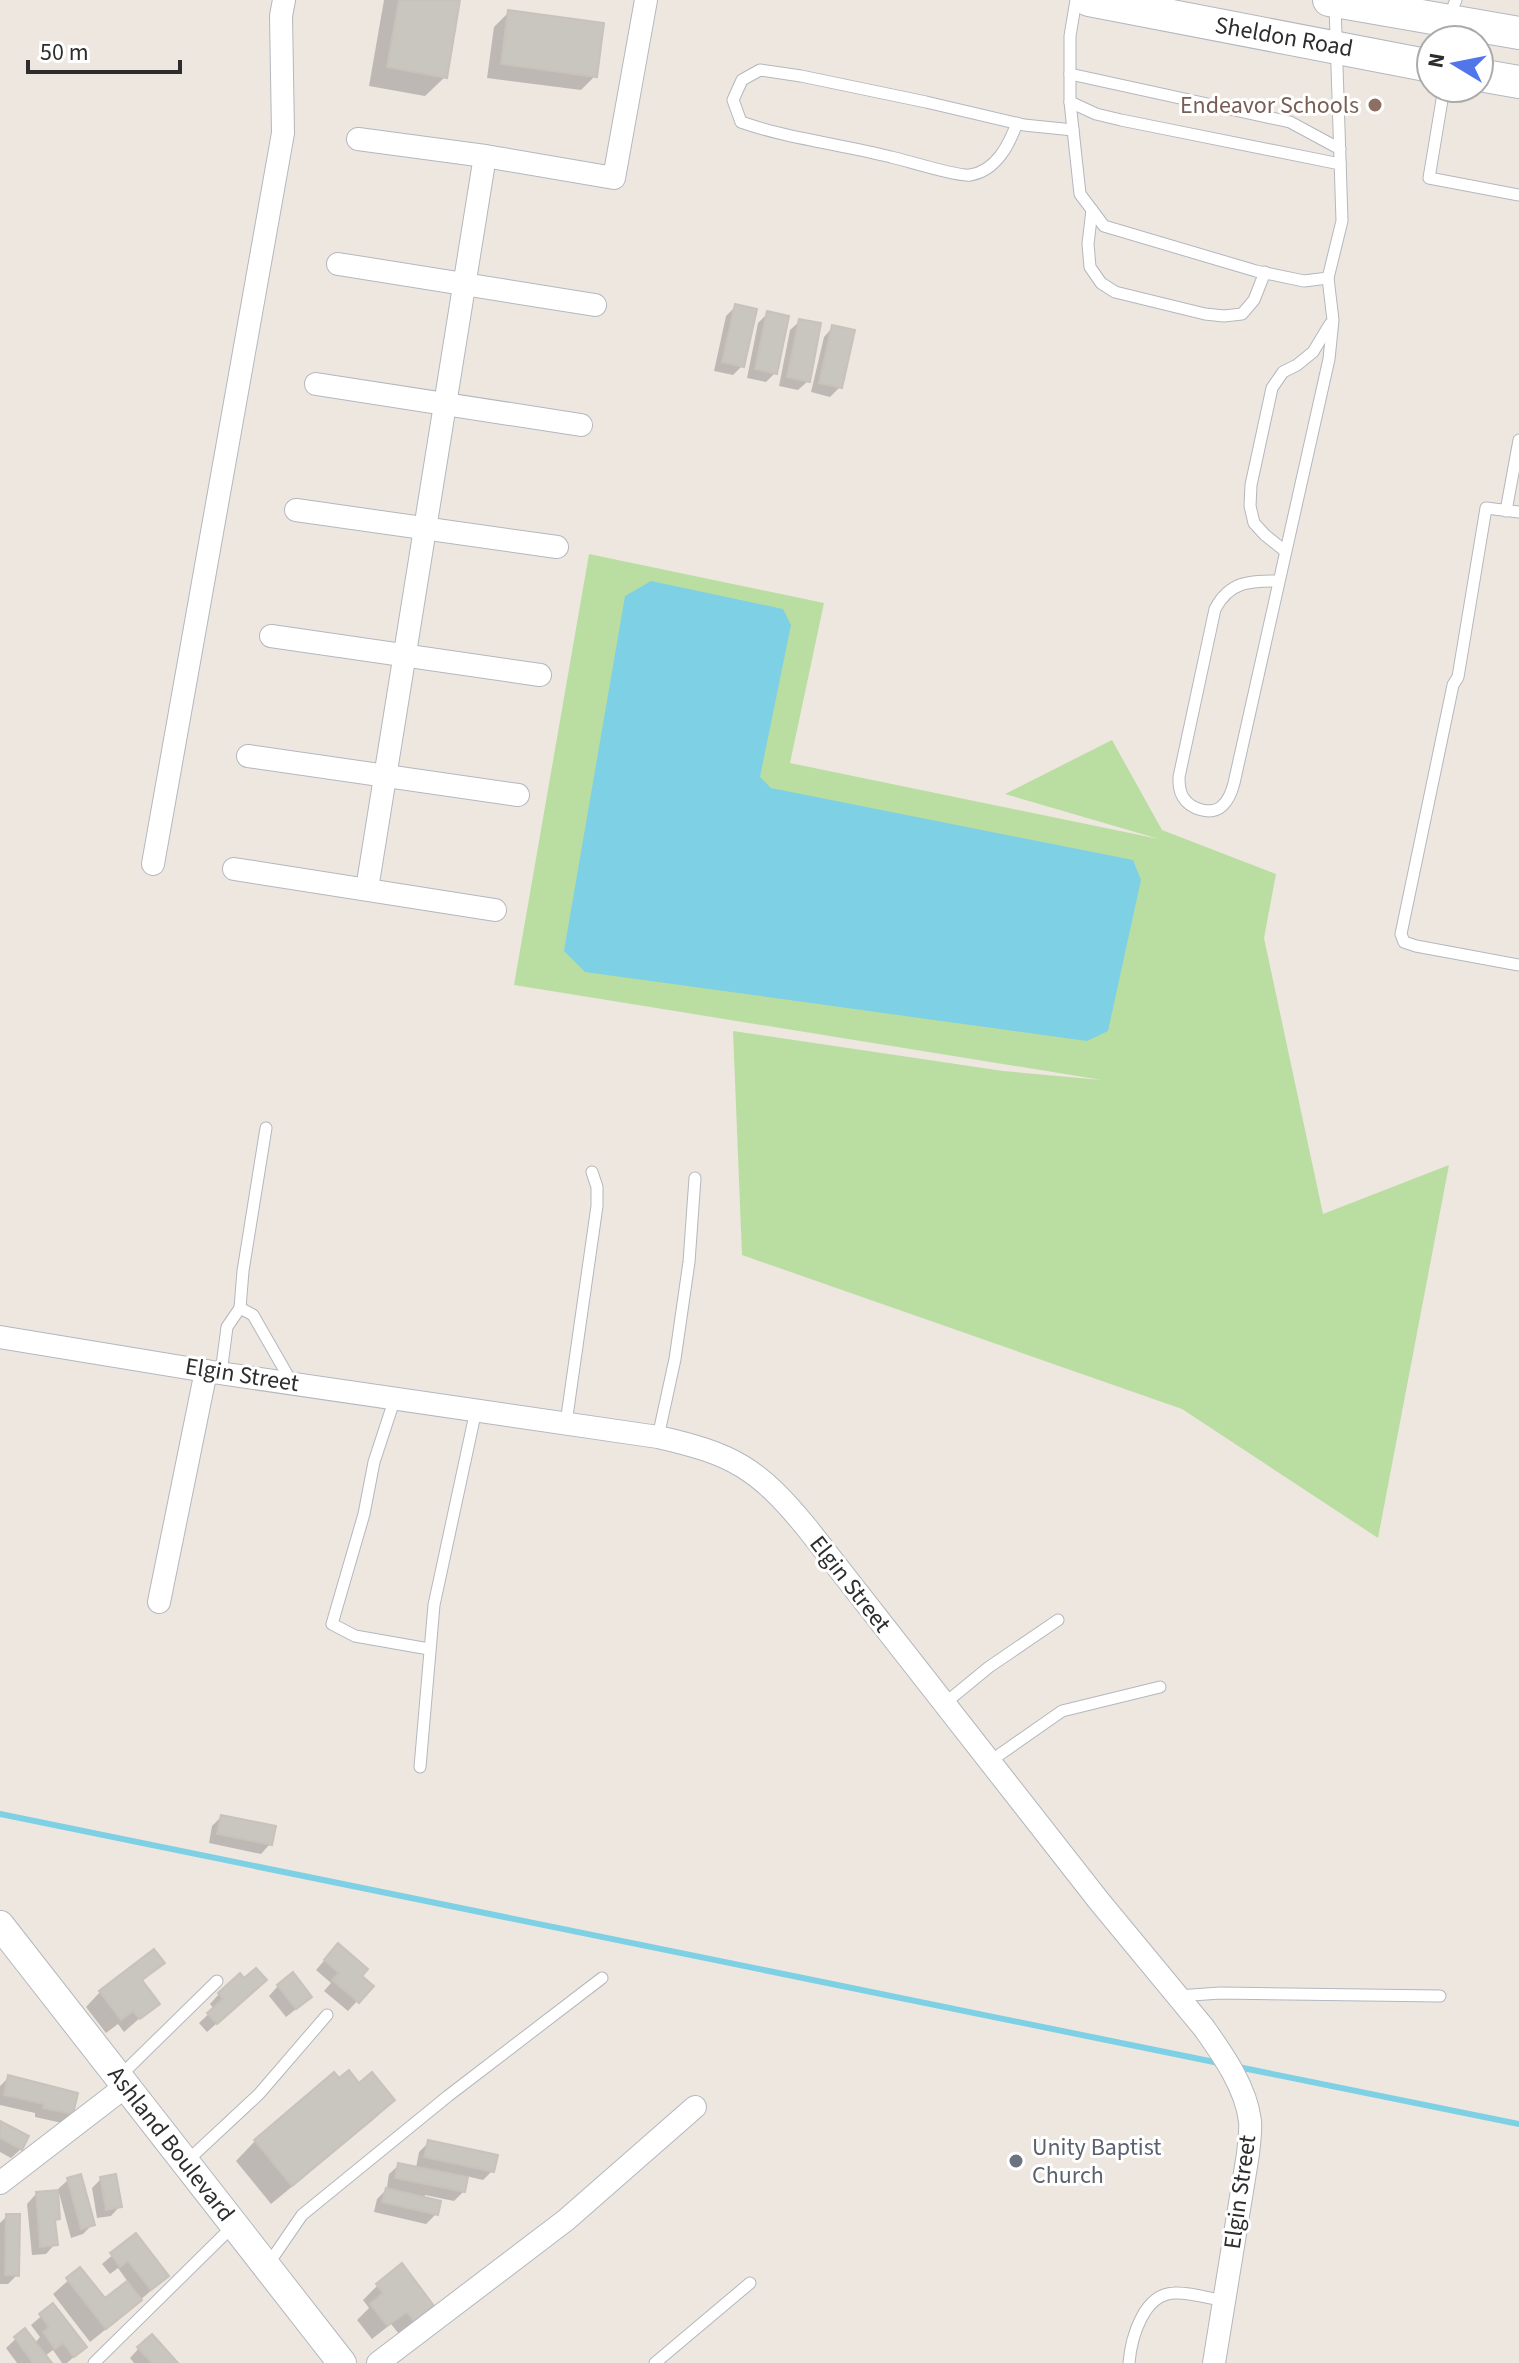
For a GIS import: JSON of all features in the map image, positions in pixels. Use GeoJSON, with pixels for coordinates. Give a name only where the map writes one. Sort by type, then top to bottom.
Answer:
{"type":"FeatureCollection","features":[{"type":"Feature","properties":{"kind":"main road","name":"Sheldon Road"},"geometry":{"type":"LineString","coordinates":[[1089,0],[1415,63]]}},
{"type":"Feature","properties":{"kind":"main road","name":"Sheldon Road"},"geometry":{"type":"LineString","coordinates":[[1333,0],[1519,33]]}},
{"type":"Feature","properties":{"kind":"main road"},"geometry":{"type":"LineString","coordinates":[[1495,78],[1519,82]]}},
{"type":"Feature","properties":{"kind":"street"},"geometry":{"type":"LineString","coordinates":[[153,864],[283,133],[281,16],[284,0]]}},
{"type":"Feature","properties":{"kind":"street"},"geometry":{"type":"LineString","coordinates":[[358,139],[614,178],[646,0]]}},
{"type":"Feature","properties":{"kind":"street"},"geometry":{"type":"LineString","coordinates":[[367,889],[485,156]]}},
{"type":"Feature","properties":{"kind":"street"},"geometry":{"type":"LineString","coordinates":[[338,264],[595,305]]}},
{"type":"Feature","properties":{"kind":"street"},"geometry":{"type":"LineString","coordinates":[[316,384],[581,425]]}},
{"type":"Feature","properties":{"kind":"street"},"geometry":{"type":"LineString","coordinates":[[296,510],[557,547]]}},
{"type":"Feature","properties":{"kind":"street"},"geometry":{"type":"LineString","coordinates":[[271,636],[540,675]]}},
{"type":"Feature","properties":{"kind":"street"},"geometry":{"type":"LineString","coordinates":[[248,756],[518,795]]}},
{"type":"Feature","properties":{"kind":"street"},"geometry":{"type":"LineString","coordinates":[[234,869],[495,910]]}},
{"type":"Feature","properties":{"kind":"street","name":"Elgin Street"},"geometry":{"type":"LineString","coordinates":[[0,1337],[214,1372],[658,1437],[703,1447],[734,1460],[761,1478],[785,1501],[1220,2050],[1242,2090],[1250,2121],[1248,2154],[1214,2363]]}},
{"type":"Feature","properties":{"kind":"street"},"geometry":{"type":"LineString","coordinates":[[159,1602],[214,1372]]}},
{"type":"Feature","properties":{"kind":"street","name":"Ashland Boulevard"},"geometry":{"type":"LineString","coordinates":[[3,1936],[122,2082],[342,2363]]}},
{"type":"Feature","properties":{"kind":"street"},"geometry":{"type":"LineString","coordinates":[[0,2183],[122,2082]]}},
{"type":"Feature","properties":{"kind":"street"},"geometry":{"type":"LineString","coordinates":[[378,2363],[566,2220],[695,2107]]}},
{"type":"Feature","properties":{"kind":"lane"},"geometry":{"type":"LineString","coordinates":[[1076,0],[1070,36],[1070,102],[1080,194],[1104,226],[1265,272],[1304,281],[1328,278]]}},
{"type":"Feature","properties":{"kind":"lane"},"geometry":{"type":"LineString","coordinates":[[1279,581],[1255,581],[1235,586],[1222,595],[1215,609],[1179,777],[1183,799],[1203,810],[1214,811],[1224,805],[1234,783],[1329,359],[1333,320],[1328,278],[1342,221],[1333,0]]}},
{"type":"Feature","properties":{"kind":"lane"},"geometry":{"type":"LineString","coordinates":[[1017,123],[1011,140],[993,165],[968,176],[863,150],[768,132],[741,122],[733,100],[742,80],[760,70],[801,76],[1017,123],[1073,130]]}},
{"type":"Feature","properties":{"kind":"lane"},"geometry":{"type":"LineString","coordinates":[[1070,74],[1290,122],[1340,149]]}},
{"type":"Feature","properties":{"kind":"lane"},"geometry":{"type":"LineString","coordinates":[[1070,102],[1096,114],[1121,120],[1340,164]]}},
{"type":"Feature","properties":{"kind":"lane"},"geometry":{"type":"LineString","coordinates":[[1441,104],[1429,178],[1519,195]]}},
{"type":"Feature","properties":{"kind":"lane"},"geometry":{"type":"LineString","coordinates":[[1092,210],[1088,244],[1090,267],[1101,283],[1115,292],[1205,314],[1242,314],[1254,300],[1265,272]]}},
{"type":"Feature","properties":{"kind":"lane"},"geometry":{"type":"LineString","coordinates":[[1285,551],[1254,523],[1250,506],[1251,485],[1272,388],[1283,372],[1313,352],[1333,320]]}},
{"type":"Feature","properties":{"kind":"lane"},"geometry":{"type":"LineString","coordinates":[[1519,440],[1513,511],[1486,508],[1458,677],[1453,685],[1401,934],[1404,942],[1519,965]]}},
{"type":"Feature","properties":{"kind":"lane"},"geometry":{"type":"LineString","coordinates":[[214,1372],[227,1327],[240,1308],[266,1128]]}},
{"type":"Feature","properties":{"kind":"lane"},"geometry":{"type":"LineString","coordinates":[[566,1423],[597,1206],[597,1187],[592,1172]]}},
{"type":"Feature","properties":{"kind":"lane"},"geometry":{"type":"LineString","coordinates":[[658,1437],[675,1359],[689,1262],[695,1178]]}},
{"type":"Feature","properties":{"kind":"lane"},"geometry":{"type":"LineString","coordinates":[[240,1308],[253,1315],[293,1383]]}},
{"type":"Feature","properties":{"kind":"lane"},"geometry":{"type":"LineString","coordinates":[[395,1398],[374,1462],[364,1514],[332,1624],[355,1636],[429,1649]]}},
{"type":"Feature","properties":{"kind":"lane"},"geometry":{"type":"LineString","coordinates":[[420,1767],[434,1605],[476,1410]]}},
{"type":"Feature","properties":{"kind":"lane"},"geometry":{"type":"LineString","coordinates":[[944,1704],[989,1667],[1058,1620]]}},
{"type":"Feature","properties":{"kind":"lane"},"geometry":{"type":"LineString","coordinates":[[989,1762],[1062,1711],[1160,1687]]}},
{"type":"Feature","properties":{"kind":"lane"},"geometry":{"type":"LineString","coordinates":[[267,2267],[302,2215],[448,2096],[602,1978]]}},
{"type":"Feature","properties":{"kind":"lane"},"geometry":{"type":"LineString","coordinates":[[122,2082],[217,1981]]}},
{"type":"Feature","properties":{"kind":"lane"},"geometry":{"type":"LineString","coordinates":[[1177,1996],[1220,1993],[1440,1996]]}},
{"type":"Feature","properties":{"kind":"lane"},"geometry":{"type":"LineString","coordinates":[[185,2162],[259,2094],[327,2015]]}},
{"type":"Feature","properties":{"kind":"lane"},"geometry":{"type":"LineString","coordinates":[[94,2363],[234,2225]]}},
{"type":"Feature","properties":{"kind":"lane"},"geometry":{"type":"LineString","coordinates":[[655,2363],[750,2283]]}},
{"type":"Feature","properties":{"kind":"lane"},"geometry":{"type":"LineString","coordinates":[[1129,2363],[1130,2349],[1139,2325],[1146,2310],[1158,2298],[1175,2292],[1224,2301]]}},
{"type":"Feature","properties":{"kind":"green space"},"geometry":{"type":"Polygon","coordinates":[[[589,554],[824,603],[790,763],[1159,839],[1005,794],[1112,740],[1162,830],[1276,874],[1264,938],[1323,1214],[1449,1165],[1378,1538],[1182,1409],[742,1255],[733,1031],[1003,1071],[1102,1080],[514,985],[589,554]]]}},
{"type":"Feature","properties":{"kind":"water"},"geometry":{"type":"Polygon","coordinates":[[[651,581],[783,609],[791,625],[760,777],[771,788],[1133,860],[1141,880],[1108,1031],[1087,1041],[585,972],[564,951],[625,596],[651,581]]]}},
{"type":"Feature","properties":{"kind":"building"},"geometry":{"type":"Polygon","coordinates":[[[399,0],[460,0],[447,78],[387,67],[399,0]]]}},
{"type":"Feature","properties":{"kind":"building"},"geometry":{"type":"Polygon","coordinates":[[[508,10],[604,23],[597,77],[501,64],[508,10]]]}},
{"type":"Feature","properties":{"kind":"building"},"geometry":{"type":"Polygon","coordinates":[[[735,304],[757,309],[744,367],[722,362],[735,304]]]}},
{"type":"Feature","properties":{"kind":"building"},"geometry":{"type":"Polygon","coordinates":[[[767,311],[789,316],[777,374],[755,369],[767,311]]]}},
{"type":"Feature","properties":{"kind":"building"},"geometry":{"type":"Polygon","coordinates":[[[799,319],[821,323],[810,382],[787,377],[799,319]]]}},
{"type":"Feature","properties":{"kind":"building"},"geometry":{"type":"Polygon","coordinates":[[[832,325],[855,330],[842,388],[819,383],[832,325]]]}},
{"type":"Feature","properties":{"kind":"building"},"geometry":{"type":"Polygon","coordinates":[[[221,1815],[276,1826],[272,1845],[217,1834],[221,1815]]]}},
{"type":"Feature","properties":{"kind":"building"},"geometry":{"type":"Polygon","coordinates":[[[338,1943],[368,1969],[362,1976],[374,1986],[359,2003],[332,1980],[339,1973],[324,1960],[338,1943]]]}},
{"type":"Feature","properties":{"kind":"building"},"geometry":{"type":"Polygon","coordinates":[[[154,1949],[165,1963],[142,1980],[160,2004],[140,2019],[133,2011],[121,2020],[99,1991],[154,1949]]]}},
{"type":"Feature","properties":{"kind":"building"},"geometry":{"type":"Polygon","coordinates":[[[256,1968],[267,1980],[217,2024],[207,2013],[223,1999],[218,1993],[240,1973],[244,1978],[256,1968]]]}},
{"type":"Feature","properties":{"kind":"building"},"geometry":{"type":"Polygon","coordinates":[[[293,1972],[312,1997],[296,2009],[277,1985],[293,1972]]]}},
{"type":"Feature","properties":{"kind":"building"},"geometry":{"type":"Polygon","coordinates":[[[349,2070],[359,2083],[372,2072],[395,2100],[292,2186],[254,2140],[334,2072],[339,2078],[349,2070]]]}},
{"type":"Feature","properties":{"kind":"building"},"geometry":{"type":"Polygon","coordinates":[[[8,2075],[78,2093],[73,2114],[4,2095],[8,2075]]]}},
{"type":"Feature","properties":{"kind":"building"},"geometry":{"type":"Polygon","coordinates":[[[0,2121],[29,2136],[22,2150],[0,2138],[0,2121]]]}},
{"type":"Feature","properties":{"kind":"building"},"geometry":{"type":"Polygon","coordinates":[[[428,2140],[498,2155],[494,2172],[424,2157],[428,2140]]]}},
{"type":"Feature","properties":{"kind":"building"},"geometry":{"type":"Polygon","coordinates":[[[398,2163],[468,2177],[465,2192],[395,2178],[398,2163]]]}},
{"type":"Feature","properties":{"kind":"building"},"geometry":{"type":"Polygon","coordinates":[[[81,2174],[95,2225],[81,2229],[67,2178],[81,2174]]]}},
{"type":"Feature","properties":{"kind":"building"},"geometry":{"type":"Polygon","coordinates":[[[116,2174],[122,2207],[106,2210],[100,2177],[116,2174]]]}},
{"type":"Feature","properties":{"kind":"building"},"geometry":{"type":"Polygon","coordinates":[[[386,2188],[441,2201],[438,2215],[382,2202],[386,2188]]]}},
{"type":"Feature","properties":{"kind":"building"},"geometry":{"type":"Polygon","coordinates":[[[58,2190],[60,2219],[55,2220],[58,2245],[40,2247],[36,2192],[58,2190]]]}},
{"type":"Feature","properties":{"kind":"building"},"geometry":{"type":"Polygon","coordinates":[[[6,2214],[20,2214],[19,2276],[5,2275],[6,2214]]]}},
{"type":"Feature","properties":{"kind":"building"},"geometry":{"type":"Polygon","coordinates":[[[136,2233],[169,2276],[151,2290],[128,2261],[120,2267],[110,2253],[136,2233]]]}},
{"type":"Feature","properties":{"kind":"building"},"geometry":{"type":"Polygon","coordinates":[[[402,2263],[434,2306],[414,2321],[407,2312],[387,2326],[370,2304],[383,2293],[376,2284],[402,2263]]]}},
{"type":"Feature","properties":{"kind":"building"},"geometry":{"type":"Polygon","coordinates":[[[80,2267],[105,2298],[127,2281],[142,2300],[106,2329],[66,2278],[80,2267]]]}},
{"type":"Feature","properties":{"kind":"building"},"geometry":{"type":"Polygon","coordinates":[[[53,2303],[87,2347],[74,2357],[63,2343],[55,2349],[43,2332],[49,2327],[39,2314],[53,2303]]]}},
{"type":"Feature","properties":{"kind":"building"},"geometry":{"type":"Polygon","coordinates":[[[25,2328],[52,2363],[33,2363],[14,2337],[25,2328]]]}},
{"type":"Feature","properties":{"kind":"building"},"geometry":{"type":"Polygon","coordinates":[[[152,2334],[178,2363],[152,2363],[137,2347],[152,2334]]]}},
{"type":"Feature","properties":{"kind":"waterway"},"geometry":{"type":"LineString","coordinates":[[0,1814],[1219,2063]]}},
{"type":"Feature","properties":{"kind":"waterway"},"geometry":{"type":"LineString","coordinates":[[1238,2067],[1519,2124]]}},
{"type":"Feature","properties":{"kind":"place","name":"Endeavor Schools"},"geometry":{"type":"Point","coordinates":[1375,105]}},
{"type":"Feature","properties":{"kind":"place","name":"Unity Baptist Church"},"geometry":{"type":"Point","coordinates":[1016,2161]}}]}
